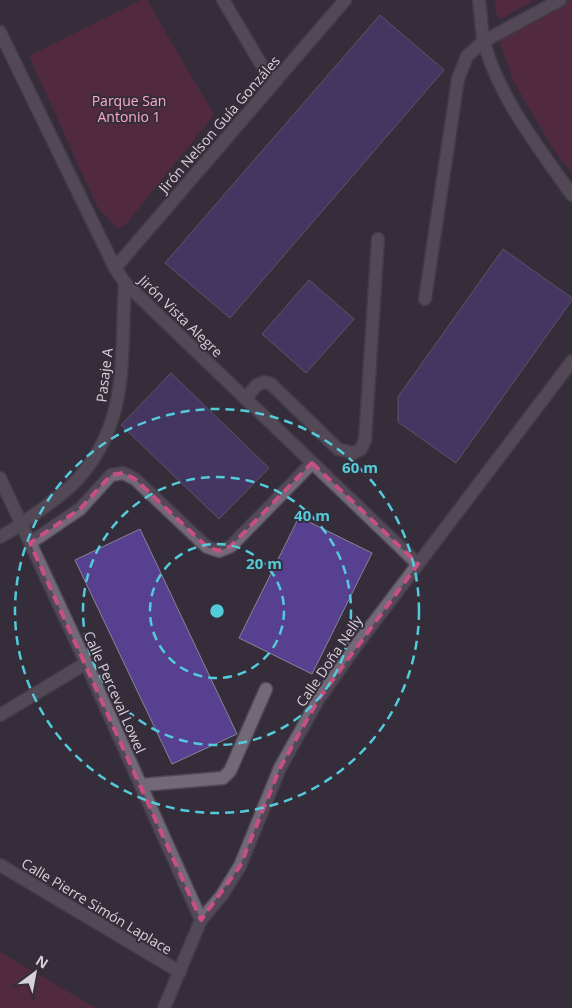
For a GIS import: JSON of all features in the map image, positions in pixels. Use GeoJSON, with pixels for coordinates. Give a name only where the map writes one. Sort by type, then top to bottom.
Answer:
{"type":"FeatureCollection","features":[{"type":"Feature","properties":{"kind":"street"},"geometry":{"type":"LineString","coordinates":[[223,0],[264,69],[277,80]]}},
{"type":"Feature","properties":{"kind":"street","name":"Jirón Nelson Guía Gonzáles"},"geometry":{"type":"LineString","coordinates":[[115,268],[345,0]]}},
{"type":"Feature","properties":{"kind":"street"},"geometry":{"type":"LineString","coordinates":[[478,0],[484,40],[504,90],[528,130],[572,195]]}},
{"type":"Feature","properties":{"kind":"street"},"geometry":{"type":"LineString","coordinates":[[425,299],[458,80],[467,56],[484,40],[560,0]]}},
{"type":"Feature","properties":{"kind":"street","name":"Jirón Vista Alegre"},"geometry":{"type":"LineString","coordinates":[[0,32],[115,268],[125,283],[418,564]]}},
{"type":"Feature","properties":{"kind":"street"},"geometry":{"type":"LineString","coordinates":[[245,399],[257,386],[264,382],[271,384],[338,449],[354,454],[361,449],[365,440],[378,239]]}},
{"type":"Feature","properties":{"kind":"street","name":"Pasaje A"},"geometry":{"type":"LineString","coordinates":[[0,537],[22,524],[75,482],[106,437],[119,400],[122,373],[125,283]]}},
{"type":"Feature","properties":{"kind":"street","name":"Calle Doña Nelly"},"geometry":{"type":"LineString","coordinates":[[164,1008],[200,920],[222,895],[240,866],[280,768],[318,700],[418,564],[572,361]]}},
{"type":"Feature","properties":{"kind":"street"},"geometry":{"type":"LineString","coordinates":[[30,543],[80,509],[111,475],[123,473],[135,479],[207,547],[218,551],[231,546],[312,462]]}},
{"type":"Feature","properties":{"kind":"street","name":"Calle Perceval Lowel"},"geometry":{"type":"LineString","coordinates":[[0,478],[86,663],[200,920]]}},
{"type":"Feature","properties":{"kind":"street"},"geometry":{"type":"LineString","coordinates":[[0,715],[86,663]]}},
{"type":"Feature","properties":{"kind":"street"},"geometry":{"type":"LineString","coordinates":[[141,785],[223,778],[230,771],[266,690]]}},
{"type":"Feature","properties":{"kind":"street","name":"Calle Pierre Simón Laplace"},"geometry":{"type":"LineString","coordinates":[[0,865],[180,972]]}},
{"type":"Feature","properties":{"kind":"highlighted area"},"geometry":{"type":"Polygon","coordinates":[[[312,463],[418,564],[318,700],[280,768],[240,866],[201,920],[30,543],[80,509],[111,475],[123,473],[135,479],[207,547],[219,551],[231,546],[312,463]]]}},
{"type":"Feature","properties":{"kind":"green space","name":"Parque San Antonio 1"},"geometry":{"type":"Polygon","coordinates":[[[141,0],[147,0],[214,115],[126,224],[118,229],[98,208],[29,56],[141,0]]]}},
{"type":"Feature","properties":{"kind":"green space"},"geometry":{"type":"Polygon","coordinates":[[[494,0],[535,0],[501,19],[497,16],[494,0]]]}},
{"type":"Feature","properties":{"kind":"green space"},"geometry":{"type":"Polygon","coordinates":[[[572,0],[572,173],[554,150],[515,84],[498,38],[572,0]]]}},
{"type":"Feature","properties":{"kind":"green space"},"geometry":{"type":"Polygon","coordinates":[[[0,952],[96,1008],[0,1008],[0,952]]]}},
{"type":"Feature","properties":{"kind":"building"},"geometry":{"type":"Polygon","coordinates":[[[380,15],[444,70],[230,318],[165,263],[380,15]]]}},
{"type":"Feature","properties":{"kind":"building"},"geometry":{"type":"Polygon","coordinates":[[[503,249],[572,298],[572,300],[456,463],[398,422],[398,397],[503,249]]]}},
{"type":"Feature","properties":{"kind":"building"},"geometry":{"type":"Polygon","coordinates":[[[309,280],[354,319],[306,373],[262,334],[309,280]]]}},
{"type":"Feature","properties":{"kind":"building"},"geometry":{"type":"Polygon","coordinates":[[[171,373],[269,468],[219,519],[121,425],[171,373]]]}},
{"type":"Feature","properties":{"kind":"building"},"geometry":{"type":"Polygon","coordinates":[[[299,517],[372,553],[312,674],[239,638],[299,517]]]}},
{"type":"Feature","properties":{"kind":"building"},"geometry":{"type":"Polygon","coordinates":[[[140,529],[237,734],[172,764],[75,560],[140,529]]]}}]}
